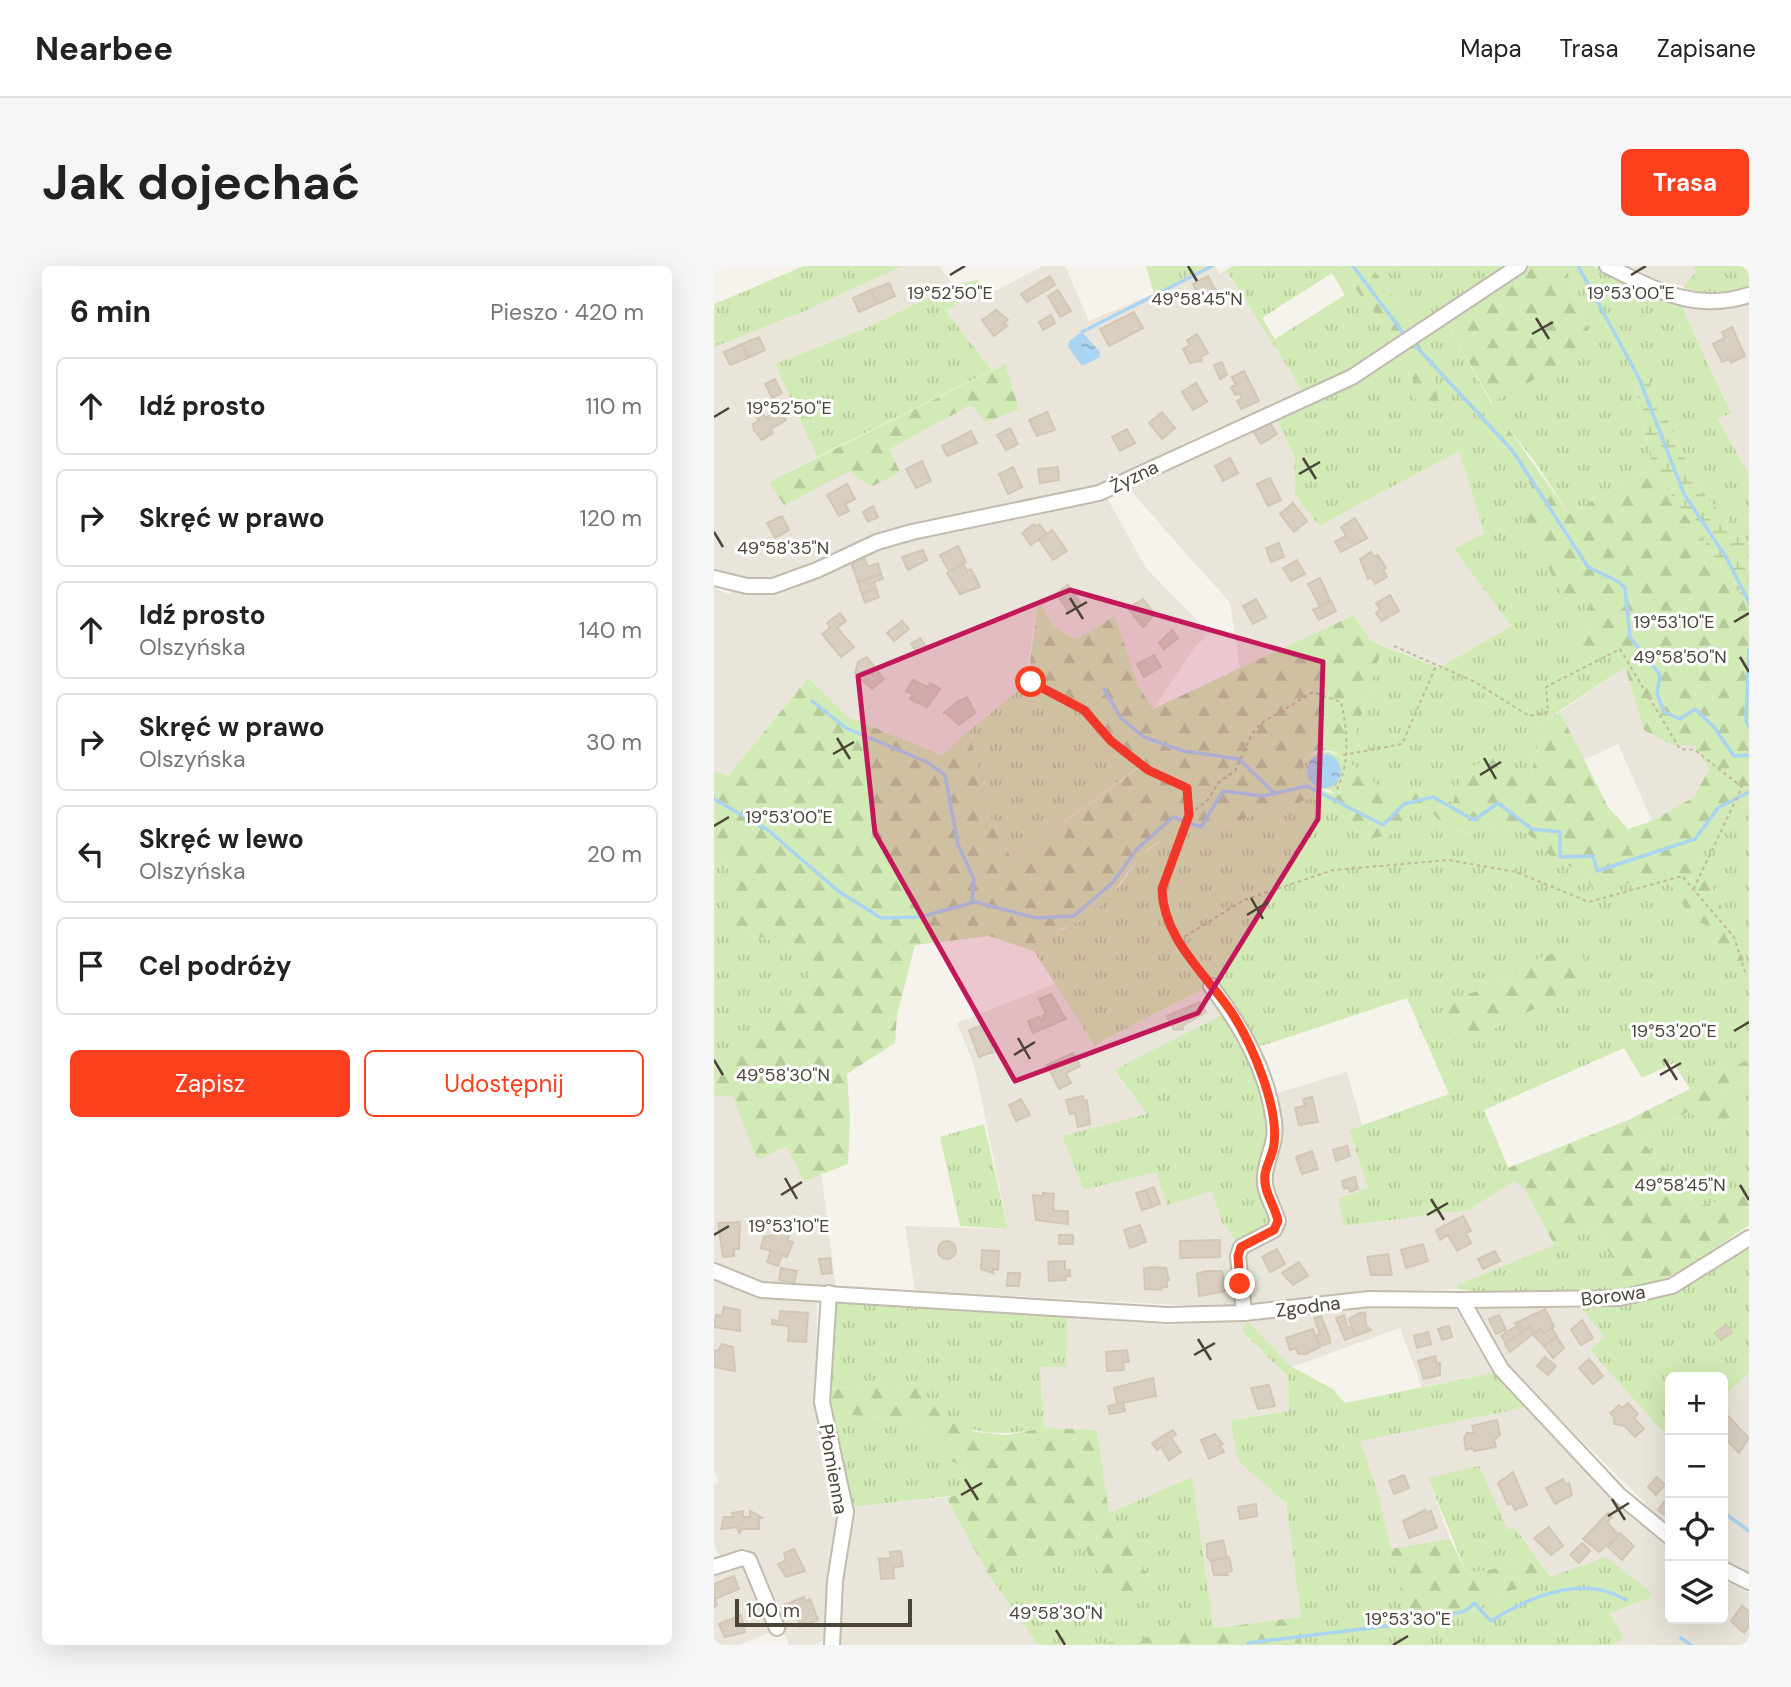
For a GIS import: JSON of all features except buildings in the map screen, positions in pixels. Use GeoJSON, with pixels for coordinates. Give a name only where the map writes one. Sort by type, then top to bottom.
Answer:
{"type":"FeatureCollection","features":[{"type":"Feature","properties":{"kind":"street","name":"Żyzna"},"geometry":{"type":"LineString","coordinates":[[714,578],[747,586],[773,586],[817,570],[877,542],[912,531],[1099,493],[1352,377],[1519,266]]}},
{"type":"Feature","properties":{"kind":"street"},"geometry":{"type":"LineString","coordinates":[[1607,266],[1646,287],[1673,297],[1728,301],[1749,295]]}},
{"type":"Feature","properties":{"kind":"street"},"geometry":{"type":"LineString","coordinates":[[1211,986],[1232,1014],[1250,1048],[1275,1124],[1274,1145],[1265,1175],[1267,1193],[1278,1221],[1274,1230],[1241,1247],[1238,1256],[1244,1313]]}},
{"type":"Feature","properties":{"kind":"street","name":"Borowa"},"geometry":{"type":"LineString","coordinates":[[1462,1300],[1620,1298],[1672,1286],[1749,1238]]}},
{"type":"Feature","properties":{"kind":"street","name":"Zgodna"},"geometry":{"type":"LineString","coordinates":[[714,1271],[761,1290],[1167,1315],[1244,1313],[1368,1299],[1462,1300]]}},
{"type":"Feature","properties":{"kind":"street","name":"Płomienna"},"geometry":{"type":"LineString","coordinates":[[829,1293],[821,1402],[846,1512],[835,1581],[832,1645]]}},
{"type":"Feature","properties":{"kind":"street"},"geometry":{"type":"LineString","coordinates":[[1462,1300],[1501,1369],[1619,1495],[1665,1533]]}},
{"type":"Feature","properties":{"kind":"street"},"geometry":{"type":"LineString","coordinates":[[714,1567],[742,1558],[749,1560],[777,1628]]}},
{"type":"Feature","properties":{"kind":"street"},"geometry":{"type":"LineString","coordinates":[[1728,1572],[1749,1582]]}},
{"type":"Feature","properties":{"kind":"path"},"geometry":{"type":"LineString","coordinates":[[1394,646],[1475,682],[1529,716],[1548,712],[1546,687],[1620,649],[1680,748],[1695,750],[1742,787],[1693,889]]}},
{"type":"Feature","properties":{"kind":"path"},"geometry":{"type":"LineString","coordinates":[[1343,755],[1402,744],[1436,665]]}},
{"type":"Feature","properties":{"kind":"path"},"geometry":{"type":"LineString","coordinates":[[1023,682],[1031,682],[1074,704],[1091,718],[1111,741],[1148,770],[1187,788],[1189,815]]}},
{"type":"Feature","properties":{"kind":"path"},"geometry":{"type":"LineString","coordinates":[[1211,986],[1191,964],[1162,901],[1162,889],[1189,815],[1207,801],[1219,782],[1235,771],[1252,734],[1260,724],[1313,692],[1341,702],[1348,730],[1343,755],[1345,764],[1336,791]]}},
{"type":"Feature","properties":{"kind":"path"},"geometry":{"type":"LineString","coordinates":[[1178,940],[1244,900],[1333,870],[1418,860],[1449,860],[1516,872],[1588,902],[1682,876],[1734,937],[1746,975]]}},
{"type":"Feature","properties":{"kind":"highlighted area"},"geometry":{"type":"Polygon","coordinates":[[[1070,590],[1323,662],[1318,819],[1198,1013],[1015,1081],[875,833],[858,676],[1070,590]]]}},
{"type":"Feature","properties":{"kind":"shaded area"},"geometry":{"type":"Polygon","coordinates":[[[902,266],[939,266],[953,285],[871,326],[775,364],[817,457],[769,482],[850,470],[900,472],[889,449],[971,405],[1005,365],[992,370],[946,311],[984,286],[995,291],[1043,266],[1065,266],[1089,321],[1154,294],[1206,266],[1215,266],[1220,274],[1226,270],[1304,393],[1193,439],[1091,492],[886,531],[780,581],[748,584],[714,574],[714,347],[803,312],[902,266]]]}},
{"type":"Feature","properties":{"kind":"shaded area"},"geometry":{"type":"Polygon","coordinates":[[[1629,266],[1693,266],[1696,272],[1684,286],[1662,282],[1629,266]]]}},
{"type":"Feature","properties":{"kind":"shaded area"},"geometry":{"type":"Polygon","coordinates":[[[1749,300],[1749,475],[1718,419],[1731,412],[1680,303],[1749,300]]]}},
{"type":"Feature","properties":{"kind":"shaded area"},"geometry":{"type":"Polygon","coordinates":[[[1275,416],[1294,455],[1295,495],[1319,526],[1459,451],[1484,533],[1454,549],[1511,626],[1439,668],[1370,640],[1354,615],[1240,669],[1230,603],[1127,487],[1275,416]]]}},
{"type":"Feature","properties":{"kind":"shaded area"},"geometry":{"type":"Polygon","coordinates":[[[1106,496],[1146,568],[1210,633],[1195,647],[1153,709],[1138,686],[1115,616],[1076,639],[1054,627],[1038,600],[1025,686],[942,755],[848,717],[808,678],[728,776],[714,771],[714,588],[728,594],[738,590],[767,590],[871,547],[1039,515],[1106,496]]]}},
{"type":"Feature","properties":{"kind":"shaded area"},"geometry":{"type":"Polygon","coordinates":[[[1625,667],[1644,730],[1672,745],[1694,746],[1709,769],[1694,797],[1652,821],[1618,744],[1584,760],[1560,712],[1625,667]]]}},
{"type":"Feature","properties":{"kind":"shaded area"},"geometry":{"type":"Polygon","coordinates":[[[1055,984],[1094,1045],[1205,988],[1225,1014],[1114,1071],[1147,1114],[1062,1136],[1084,1190],[1156,1172],[1212,1191],[1222,1223],[1236,1240],[1232,1258],[1236,1308],[915,1291],[905,1226],[1008,1229],[975,1068],[957,1023],[1055,984]]]}},
{"type":"Feature","properties":{"kind":"shaded area"},"geometry":{"type":"Polygon","coordinates":[[[1347,1072],[1362,1125],[1349,1130],[1368,1188],[1344,1226],[1469,1210],[1514,1181],[1524,1188],[1555,1246],[1457,1285],[1458,1289],[1358,1292],[1251,1305],[1242,1257],[1247,1247],[1278,1232],[1289,1221],[1273,1185],[1279,1134],[1274,1094],[1347,1072]]]}},
{"type":"Feature","properties":{"kind":"shaded area"},"geometry":{"type":"Polygon","coordinates":[[[777,1095],[818,1148],[836,1288],[770,1285],[714,1263],[714,1096],[777,1095]]]}},
{"type":"Feature","properties":{"kind":"shaded area"},"geometry":{"type":"Polygon","coordinates":[[[714,1278],[754,1297],[817,1302],[816,1403],[838,1515],[828,1582],[826,1639],[814,1645],[789,1645],[747,1548],[720,1558],[714,1543],[714,1485],[719,1482],[714,1469],[714,1278]]]}},
{"type":"Feature","properties":{"kind":"shaded area"},"geometry":{"type":"Polygon","coordinates":[[[1405,1303],[1455,1308],[1493,1373],[1422,1387],[1400,1328],[1292,1367],[1248,1322],[1242,1331],[1288,1377],[1289,1411],[1231,1420],[1241,1464],[1286,1503],[1301,1617],[1214,1630],[1192,1477],[1109,1513],[1097,1430],[1044,1428],[1040,1367],[1066,1366],[1067,1317],[1170,1325],[1247,1321],[1405,1303]]]}},
{"type":"Feature","properties":{"kind":"shaded area"},"geometry":{"type":"Polygon","coordinates":[[[1479,1307],[1582,1308],[1604,1337],[1590,1350],[1665,1431],[1665,1523],[1511,1370],[1475,1317],[1479,1307]]]}},
{"type":"Feature","properties":{"kind":"shaded area"},"geometry":{"type":"Polygon","coordinates":[[[1749,1373],[1749,1573],[1728,1563],[1728,1392],[1749,1373]]]}},
{"type":"Feature","properties":{"kind":"shaded area"},"geometry":{"type":"Polygon","coordinates":[[[1527,1407],[1615,1504],[1665,1544],[1665,1624],[1728,1624],[1728,1582],[1749,1593],[1749,1645],[1613,1645],[1624,1638],[1610,1613],[1650,1598],[1606,1558],[1551,1577],[1515,1528],[1507,1529],[1428,1478],[1450,1539],[1390,1549],[1377,1490],[1359,1440],[1527,1407]]]}},
{"type":"Feature","properties":{"kind":"shaded area"},"geometry":{"type":"Polygon","coordinates":[[[946,1497],[988,1574],[1038,1645],[837,1645],[839,1580],[852,1507],[946,1497]]]}},
{"type":"Feature","properties":{"kind":"shaded area"},"geometry":{"type":"Polygon","coordinates":[[[737,1563],[747,1568],[774,1631],[739,1645],[714,1645],[714,1571],[737,1563]]]}},
{"type":"Feature","properties":{"kind":"green space"},"geometry":{"type":"Polygon","coordinates":[[[804,266],[902,266],[803,312],[714,347],[714,304],[804,266]]]}},
{"type":"Feature","properties":{"kind":"green space"},"geometry":{"type":"Polygon","coordinates":[[[1146,266],[1206,266],[1154,294],[1146,266]]]}},
{"type":"Feature","properties":{"kind":"green space"},"geometry":{"type":"Polygon","coordinates":[[[1233,266],[1337,266],[1396,340],[1352,369],[1304,393],[1226,270],[1233,266]],[[1332,273],[1262,318],[1275,339],[1345,295],[1332,273]]]}},
{"type":"Feature","properties":{"kind":"green space"},"geometry":{"type":"Polygon","coordinates":[[[1337,266],[1371,266],[1415,327],[1396,340],[1337,266]]]}},
{"type":"Feature","properties":{"kind":"green space"},"geometry":{"type":"Polygon","coordinates":[[[1371,266],[1507,266],[1415,327],[1371,266]]]}},
{"type":"Feature","properties":{"kind":"green space"},"geometry":{"type":"Polygon","coordinates":[[[1526,266],[1561,266],[1595,345],[1492,403],[1444,318],[1526,266]]]}},
{"type":"Feature","properties":{"kind":"green space"},"geometry":{"type":"Polygon","coordinates":[[[1561,266],[1593,266],[1680,303],[1731,413],[1718,419],[1749,475],[1749,545],[1699,488],[1646,375],[1633,381],[1653,468],[1569,514],[1535,462],[1500,418],[1483,425],[1510,453],[1533,488],[1516,497],[1591,599],[1587,634],[1566,648],[1615,649],[1625,667],[1543,722],[1530,780],[1453,804],[1428,788],[1402,792],[1384,788],[1348,762],[1338,796],[1330,790],[1312,788],[1303,778],[1304,760],[1325,751],[1347,761],[1383,646],[1439,668],[1511,626],[1454,549],[1484,533],[1459,451],[1319,526],[1295,495],[1294,455],[1275,416],[1311,404],[1365,377],[1444,318],[1491,403],[1595,345],[1561,266]]]}},
{"type":"Feature","properties":{"kind":"green space"},"geometry":{"type":"Polygon","coordinates":[[[1693,266],[1749,266],[1749,291],[1736,296],[1682,295],[1684,286],[1696,272],[1693,266]]]}},
{"type":"Feature","properties":{"kind":"green space"},"geometry":{"type":"Polygon","coordinates":[[[978,280],[984,286],[946,311],[992,370],[817,457],[775,364],[871,326],[953,285],[978,280]]]}},
{"type":"Feature","properties":{"kind":"green space"},"geometry":{"type":"Polygon","coordinates":[[[1415,340],[1433,361],[1439,406],[1427,412],[1415,398],[1408,344],[1415,340]]]}},
{"type":"Feature","properties":{"kind":"green space"},"geometry":{"type":"Polygon","coordinates":[[[1005,364],[1019,409],[986,422],[971,405],[889,449],[900,472],[871,487],[850,471],[784,505],[769,482],[1005,364]]]}},
{"type":"Feature","properties":{"kind":"green space"},"geometry":{"type":"Polygon","coordinates":[[[1646,375],[1699,488],[1749,545],[1749,613],[1743,598],[1653,468],[1633,380],[1646,375]]]}},
{"type":"Feature","properties":{"kind":"green space"},"geometry":{"type":"Polygon","coordinates":[[[1500,417],[1569,514],[1653,468],[1743,598],[1749,613],[1749,804],[1716,819],[1715,837],[1695,854],[1734,931],[1744,961],[1734,970],[1718,952],[1710,926],[1692,920],[1666,876],[1593,890],[1583,873],[1551,857],[1528,834],[1501,823],[1470,835],[1443,824],[1426,807],[1413,811],[1395,833],[1368,840],[1330,804],[1309,798],[1277,814],[1254,815],[1198,837],[1168,835],[1141,856],[1112,894],[1092,914],[1067,927],[1052,930],[1034,951],[989,936],[915,945],[897,1015],[895,1043],[847,1074],[850,1120],[848,1164],[804,1181],[787,1146],[757,1160],[733,1096],[714,1096],[714,1058],[809,989],[813,953],[743,932],[725,916],[734,879],[723,859],[714,864],[714,771],[728,776],[808,678],[848,717],[942,755],[970,730],[981,797],[1012,860],[1144,764],[1113,741],[1088,709],[1063,694],[1028,679],[1038,599],[1054,627],[1076,639],[1115,616],[1138,686],[1153,709],[1354,615],[1370,640],[1383,646],[1347,761],[1376,784],[1392,791],[1428,788],[1453,803],[1462,771],[1499,754],[1530,780],[1543,722],[1560,712],[1608,807],[1628,829],[1652,821],[1694,797],[1709,769],[1694,746],[1672,745],[1644,730],[1625,667],[1615,649],[1582,666],[1565,647],[1587,634],[1590,599],[1560,593],[1516,497],[1532,487],[1510,453],[1482,424],[1500,417]],[[1317,750],[1304,760],[1303,778],[1312,788],[1339,795],[1347,761],[1332,751],[1317,750]]]}},
{"type":"Feature","properties":{"kind":"green space"},"geometry":{"type":"Polygon","coordinates":[[[1028,679],[1063,694],[1088,709],[1113,741],[1144,763],[1012,860],[981,797],[970,730],[1024,686],[1028,679]]]}},
{"type":"Feature","properties":{"kind":"green space"},"geometry":{"type":"Polygon","coordinates":[[[1309,798],[1330,804],[1368,840],[1395,833],[1413,811],[1426,807],[1443,824],[1469,835],[1501,823],[1528,834],[1551,857],[1583,873],[1593,890],[1666,875],[1692,920],[1710,926],[1718,952],[1734,931],[1695,854],[1714,837],[1716,819],[1749,804],[1749,1059],[1690,1089],[1674,1063],[1642,1078],[1624,1048],[1484,1110],[1514,1181],[1469,1210],[1344,1226],[1338,1199],[1368,1188],[1349,1130],[1449,1094],[1407,998],[1258,1047],[1213,984],[1094,1045],[1034,951],[1052,930],[1065,929],[1121,885],[1139,857],[1168,835],[1198,837],[1254,815],[1277,814],[1309,798]],[[1542,957],[1502,983],[1468,994],[1442,1028],[1542,957]]]}},
{"type":"Feature","properties":{"kind":"green space"},"geometry":{"type":"Polygon","coordinates":[[[723,859],[734,879],[743,932],[813,953],[809,989],[714,1058],[714,864],[723,859]]]}},
{"type":"Feature","properties":{"kind":"green space"},"geometry":{"type":"Polygon","coordinates":[[[1577,945],[1595,979],[1461,1045],[1442,1028],[1441,1011],[1468,994],[1502,983],[1542,957],[1577,945]]]}},
{"type":"Feature","properties":{"kind":"green space"},"geometry":{"type":"Polygon","coordinates":[[[1228,1012],[1250,1053],[1272,1123],[1261,1175],[1274,1218],[1269,1228],[1236,1240],[1222,1223],[1212,1191],[1167,1205],[1156,1172],[1084,1190],[1062,1136],[1147,1114],[1114,1070],[1228,1012]]]}},
{"type":"Feature","properties":{"kind":"green space"},"geometry":{"type":"Polygon","coordinates":[[[1749,1059],[1749,1080],[1713,1100],[1749,1121],[1719,1129],[1688,1112],[1640,1139],[1698,1206],[1749,1195],[1749,1225],[1696,1262],[1668,1277],[1628,1289],[1596,1228],[1555,1246],[1524,1188],[1514,1181],[1508,1168],[1628,1120],[1749,1059]]]}},
{"type":"Feature","properties":{"kind":"green space"},"geometry":{"type":"Polygon","coordinates":[[[1749,1080],[1749,1195],[1698,1206],[1640,1139],[1689,1112],[1719,1129],[1747,1121],[1713,1100],[1749,1080]]]}},
{"type":"Feature","properties":{"kind":"green space"},"geometry":{"type":"Polygon","coordinates":[[[984,1124],[1008,1229],[960,1226],[940,1137],[984,1124]]]}},
{"type":"Feature","properties":{"kind":"green space"},"geometry":{"type":"Polygon","coordinates":[[[1596,1228],[1628,1289],[1543,1295],[1458,1289],[1457,1285],[1596,1228]]]}},
{"type":"Feature","properties":{"kind":"green space"},"geometry":{"type":"Polygon","coordinates":[[[1749,1242],[1749,1373],[1728,1392],[1728,1372],[1665,1372],[1663,1432],[1590,1350],[1604,1337],[1582,1308],[1631,1303],[1652,1297],[1689,1279],[1749,1242]]]}},
{"type":"Feature","properties":{"kind":"green space"},"geometry":{"type":"Polygon","coordinates":[[[835,1303],[1067,1317],[1066,1367],[1040,1367],[1044,1428],[1002,1433],[962,1426],[937,1411],[918,1383],[827,1390],[835,1303]]]}},
{"type":"Feature","properties":{"kind":"green space"},"geometry":{"type":"Polygon","coordinates":[[[1247,1321],[1292,1367],[1333,1389],[1345,1403],[1493,1373],[1527,1407],[1360,1441],[1377,1490],[1405,1607],[1378,1620],[1425,1623],[1473,1611],[1497,1596],[1606,1557],[1651,1592],[1650,1598],[1610,1613],[1624,1638],[1613,1645],[1301,1645],[1301,1617],[1286,1503],[1241,1464],[1236,1454],[1231,1420],[1289,1411],[1288,1377],[1242,1331],[1247,1321]]]}},
{"type":"Feature","properties":{"kind":"green space"},"geometry":{"type":"Polygon","coordinates":[[[918,1383],[937,1411],[976,1432],[1006,1435],[1044,1428],[1097,1430],[1109,1513],[1158,1592],[1111,1600],[1085,1547],[988,1574],[946,1497],[984,1491],[974,1476],[948,1458],[918,1419],[829,1414],[827,1390],[918,1383]]]}},
{"type":"Feature","properties":{"kind":"green space"},"geometry":{"type":"Polygon","coordinates":[[[829,1414],[918,1419],[948,1458],[974,1476],[985,1492],[852,1507],[829,1414]]]}},
{"type":"Feature","properties":{"kind":"green space"},"geometry":{"type":"Polygon","coordinates":[[[1479,1466],[1507,1529],[1515,1528],[1538,1560],[1467,1574],[1428,1478],[1479,1466]]]}},
{"type":"Feature","properties":{"kind":"green space"},"geometry":{"type":"Polygon","coordinates":[[[1192,1477],[1214,1630],[1090,1645],[1038,1645],[988,1574],[1086,1546],[1158,1592],[1109,1513],[1192,1477]]]}},
{"type":"Feature","properties":{"kind":"green space"},"geometry":{"type":"Polygon","coordinates":[[[1450,1539],[1467,1574],[1538,1560],[1551,1577],[1497,1596],[1473,1611],[1425,1623],[1379,1628],[1378,1620],[1405,1607],[1390,1549],[1450,1539]]]}},
{"type":"Feature","properties":{"kind":"green space"},"geometry":{"type":"Polygon","coordinates":[[[1301,1617],[1301,1645],[1090,1645],[1301,1617]]]}},
{"type":"Feature","properties":{"kind":"water"},"geometry":{"type":"Polygon","coordinates":[[[1082,332],[1100,352],[1100,357],[1082,366],[1068,347],[1069,341],[1082,332]]]}},
{"type":"Feature","properties":{"kind":"water"},"geometry":{"type":"Polygon","coordinates":[[[1324,754],[1336,759],[1341,771],[1336,783],[1324,788],[1312,783],[1307,771],[1312,759],[1324,754]]]}},
{"type":"Feature","properties":{"kind":"waterway"},"geometry":{"type":"LineString","coordinates":[[1082,332],[1212,266]]}},
{"type":"Feature","properties":{"kind":"waterway"},"geometry":{"type":"LineString","coordinates":[[1353,266],[1404,334]]}},
{"type":"Feature","properties":{"kind":"waterway"},"geometry":{"type":"LineString","coordinates":[[1578,266],[1639,378],[1684,494],[1726,557],[1749,602]]}},
{"type":"Feature","properties":{"kind":"waterway"},"geometry":{"type":"LineString","coordinates":[[1412,342],[1512,450],[1588,567],[1619,582],[1625,588],[1630,637],[1660,675],[1657,694],[1664,712],[1680,719],[1695,709],[1715,728],[1734,756],[1749,755]]}},
{"type":"Feature","properties":{"kind":"waterway"},"geometry":{"type":"LineString","coordinates":[[1749,650],[1746,721],[1749,727]]}},
{"type":"Feature","properties":{"kind":"waterway"},"geometry":{"type":"LineString","coordinates":[[1104,689],[1121,718],[1144,737],[1183,751],[1239,759],[1274,793]]}},
{"type":"Feature","properties":{"kind":"waterway"},"geometry":{"type":"LineString","coordinates":[[812,701],[846,728],[927,762],[945,775],[958,845],[974,879],[972,903]]}},
{"type":"Feature","properties":{"kind":"waterway"},"geometry":{"type":"LineString","coordinates":[[714,799],[768,830],[838,891],[881,918],[920,917],[975,902],[1036,918],[1074,916],[1113,882],[1137,849],[1173,817],[1201,827],[1223,791],[1263,796],[1307,786],[1383,825],[1404,804],[1433,797],[1474,820],[1498,803],[1532,829],[1560,832],[1560,857],[1593,856],[1597,871],[1695,839],[1718,808],[1749,792]]}},
{"type":"Feature","properties":{"kind":"waterway"},"geometry":{"type":"LineString","coordinates":[[1728,1516],[1749,1531]]}},
{"type":"Feature","properties":{"kind":"waterway"},"geometry":{"type":"LineString","coordinates":[[1248,1643],[1403,1624],[1425,1615],[1458,1613],[1474,1603],[1491,1621],[1523,1604],[1557,1591],[1592,1589],[1609,1592],[1626,1600]]}},
{"type":"Feature","properties":{"kind":"waterway"},"geometry":{"type":"LineString","coordinates":[[1681,1638],[1691,1645]]}},
{"type":"Feature","properties":{"kind":"route"},"geometry":{"type":"LineString","coordinates":[[1031,682],[1064,697],[1084,710],[1111,741],[1148,770],[1187,788],[1189,815],[1162,889],[1162,901],[1191,964],[1232,1014],[1250,1048],[1275,1124],[1274,1145],[1265,1175],[1267,1193],[1278,1221],[1274,1230],[1241,1247],[1238,1256],[1240,1284]]}}]}
